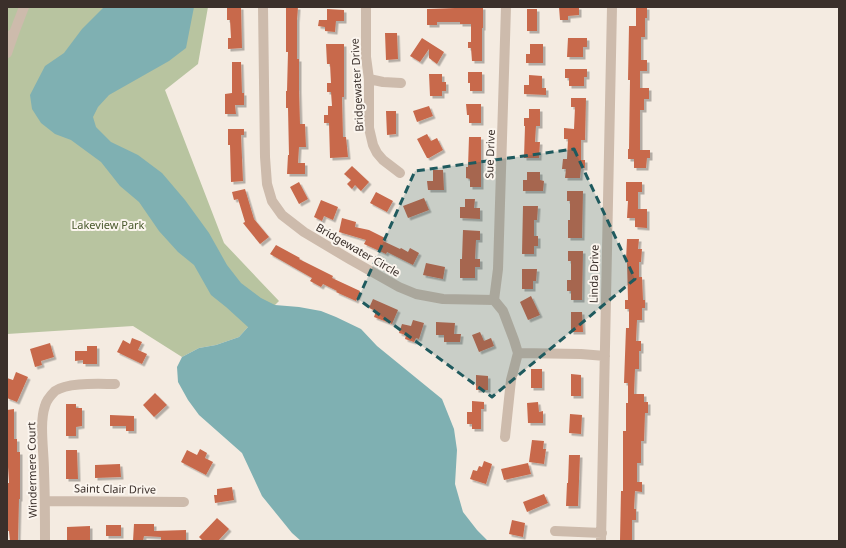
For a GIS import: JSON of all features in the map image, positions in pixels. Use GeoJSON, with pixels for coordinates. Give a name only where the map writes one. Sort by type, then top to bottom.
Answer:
{"type":"FeatureCollection","features":[{"type":"Feature","properties":{"kind":"street"},"geometry":{"type":"LineString","coordinates":[[7,53],[10,36],[24,7]]}},
{"type":"Feature","properties":{"kind":"street","name":"Bridgewater Circle"},"geometry":{"type":"LineString","coordinates":[[264,7],[265,164],[267,184],[272,201],[282,215],[304,232],[399,288],[416,294],[443,299],[494,300]]}},
{"type":"Feature","properties":{"kind":"street","name":"Bridgewater Drive"},"geometry":{"type":"LineString","coordinates":[[366,7],[366,57],[369,128],[377,154],[400,173]]}},
{"type":"Feature","properties":{"kind":"street","name":"Sue Drive"},"geometry":{"type":"LineString","coordinates":[[494,300],[498,269],[506,7]]}},
{"type":"Feature","properties":{"kind":"street","name":"Linda Drive"},"geometry":{"type":"LineString","coordinates":[[602,537],[612,7]]}},
{"type":"Feature","properties":{"kind":"street"},"geometry":{"type":"LineString","coordinates":[[368,79],[401,83]]}},
{"type":"Feature","properties":{"kind":"street"},"geometry":{"type":"LineString","coordinates":[[494,300],[503,312],[518,353],[510,380],[505,437]]}},
{"type":"Feature","properties":{"kind":"street"},"geometry":{"type":"LineString","coordinates":[[518,353],[605,356]]}},
{"type":"Feature","properties":{"kind":"street","name":"Windermere Court"},"geometry":{"type":"LineString","coordinates":[[45,541],[42,425],[45,406],[49,398],[56,391],[64,387],[74,385],[115,384]]}},
{"type":"Feature","properties":{"kind":"street","name":"Saint Clair Drive"},"geometry":{"type":"LineString","coordinates":[[45,501],[184,502]]}},
{"type":"Feature","properties":{"kind":"street"},"geometry":{"type":"LineString","coordinates":[[555,531],[602,537]]}},
{"type":"Feature","properties":{"kind":"highlighted area"},"geometry":{"type":"Polygon","coordinates":[[[574,149],[635,279],[492,397],[358,299],[415,171],[574,149]]]}},
{"type":"Feature","properties":{"kind":"green space","name":"Lakeview Park"},"geometry":{"type":"Polygon","coordinates":[[[7,7],[208,7],[198,64],[165,90],[224,243],[279,301],[248,327],[239,337],[216,345],[199,348],[182,357],[133,326],[7,334],[7,7]]]}},
{"type":"Feature","properties":{"kind":"water"},"geometry":{"type":"Polygon","coordinates":[[[104,7],[194,7],[186,48],[169,61],[109,95],[98,107],[93,117],[96,127],[111,142],[138,155],[162,173],[185,200],[209,233],[227,265],[241,283],[261,298],[275,305],[321,311],[361,329],[377,346],[442,399],[454,429],[457,450],[455,484],[463,512],[488,541],[301,541],[292,533],[262,496],[242,453],[199,415],[188,400],[178,382],[177,367],[182,357],[199,348],[216,345],[239,337],[248,327],[211,295],[194,265],[178,252],[159,231],[139,202],[120,186],[101,162],[71,140],[55,134],[41,123],[32,109],[30,95],[45,66],[64,53],[82,29],[104,7]]]}},
{"type":"Feature","properties":{"kind":"building"},"geometry":{"type":"Polygon","coordinates":[[[227,7],[241,7],[242,48],[228,49],[228,38],[231,38],[230,20],[227,20],[227,7]]]}},
{"type":"Feature","properties":{"kind":"building"},"geometry":{"type":"Polygon","coordinates":[[[286,7],[298,7],[297,59],[299,59],[300,124],[305,124],[306,147],[299,147],[298,163],[305,163],[305,174],[287,174],[289,155],[288,108],[286,108],[288,52],[286,52],[286,7]]]}},
{"type":"Feature","properties":{"kind":"building"},"geometry":{"type":"Polygon","coordinates":[[[483,7],[482,61],[472,61],[471,48],[468,48],[468,42],[471,42],[471,24],[460,24],[460,22],[437,22],[437,25],[427,25],[427,9],[483,7]]]}},
{"type":"Feature","properties":{"kind":"building"},"geometry":{"type":"Polygon","coordinates":[[[559,7],[579,7],[579,15],[568,16],[568,20],[560,20],[559,7]]]}},
{"type":"Feature","properties":{"kind":"building"},"geometry":{"type":"Polygon","coordinates":[[[636,7],[647,7],[647,18],[645,18],[645,37],[641,37],[641,60],[647,60],[647,71],[640,71],[640,88],[649,88],[649,99],[644,99],[644,110],[640,110],[640,150],[650,150],[650,158],[647,158],[646,168],[634,168],[634,159],[628,159],[630,80],[628,80],[629,26],[636,26],[636,7]]]}},
{"type":"Feature","properties":{"kind":"building"},"geometry":{"type":"Polygon","coordinates":[[[327,9],[344,10],[344,21],[336,21],[335,32],[325,31],[325,27],[318,26],[319,20],[327,20],[327,9]]]}},
{"type":"Feature","properties":{"kind":"building"},"geometry":{"type":"Polygon","coordinates":[[[527,9],[537,9],[537,31],[527,31],[527,9]]]}},
{"type":"Feature","properties":{"kind":"building"},"geometry":{"type":"Polygon","coordinates":[[[385,33],[397,33],[398,59],[386,60],[385,33]]]}},
{"type":"Feature","properties":{"kind":"building"},"geometry":{"type":"Polygon","coordinates":[[[422,38],[444,52],[437,64],[429,58],[429,49],[420,62],[410,56],[422,38]]]}},
{"type":"Feature","properties":{"kind":"building"},"geometry":{"type":"Polygon","coordinates":[[[568,38],[587,38],[587,47],[583,47],[583,57],[567,57],[568,38]]]}},
{"type":"Feature","properties":{"kind":"building"},"geometry":{"type":"Polygon","coordinates":[[[326,44],[344,44],[344,97],[342,97],[343,137],[346,137],[348,157],[330,158],[329,123],[324,123],[324,115],[328,115],[328,106],[332,106],[331,92],[327,92],[327,83],[331,83],[330,64],[327,64],[326,44]]]}},
{"type":"Feature","properties":{"kind":"building"},"geometry":{"type":"Polygon","coordinates":[[[530,44],[543,44],[543,63],[526,63],[526,54],[530,54],[530,44]]]}},
{"type":"Feature","properties":{"kind":"building"},"geometry":{"type":"Polygon","coordinates":[[[232,62],[241,62],[244,105],[235,105],[236,114],[225,114],[225,94],[232,93],[232,62]]]}},
{"type":"Feature","properties":{"kind":"building"},"geometry":{"type":"Polygon","coordinates":[[[565,69],[587,69],[587,77],[584,77],[584,86],[569,86],[569,78],[565,78],[565,69]]]}},
{"type":"Feature","properties":{"kind":"building"},"geometry":{"type":"Polygon","coordinates":[[[468,72],[482,72],[482,91],[470,91],[468,72]]]}},
{"type":"Feature","properties":{"kind":"building"},"geometry":{"type":"Polygon","coordinates":[[[429,74],[442,74],[442,82],[446,82],[446,91],[442,91],[442,96],[430,96],[429,74]]]}},
{"type":"Feature","properties":{"kind":"building"},"geometry":{"type":"Polygon","coordinates":[[[529,75],[542,76],[542,88],[546,88],[546,95],[524,94],[524,85],[529,85],[529,75]]]}},
{"type":"Feature","properties":{"kind":"building"},"geometry":{"type":"Polygon","coordinates":[[[571,98],[586,98],[585,140],[581,140],[581,160],[585,160],[585,168],[581,168],[580,178],[565,178],[566,169],[562,169],[563,159],[567,159],[568,139],[564,139],[564,128],[574,129],[575,107],[571,107],[571,98]]]}},
{"type":"Feature","properties":{"kind":"building"},"geometry":{"type":"Polygon","coordinates":[[[466,104],[481,104],[481,123],[469,123],[469,115],[467,115],[466,104]]]}},
{"type":"Feature","properties":{"kind":"building"},"geometry":{"type":"Polygon","coordinates":[[[429,106],[433,116],[417,122],[413,111],[429,106]]]}},
{"type":"Feature","properties":{"kind":"building"},"geometry":{"type":"Polygon","coordinates":[[[529,109],[540,109],[540,126],[536,126],[535,142],[540,142],[539,158],[524,158],[524,118],[529,118],[529,109]]]}},
{"type":"Feature","properties":{"kind":"building"},"geometry":{"type":"Polygon","coordinates":[[[386,111],[396,111],[396,134],[387,135],[386,111]]]}},
{"type":"Feature","properties":{"kind":"building"},"geometry":{"type":"Polygon","coordinates":[[[228,129],[244,129],[244,135],[241,135],[243,181],[231,182],[228,129]]]}},
{"type":"Feature","properties":{"kind":"building"},"geometry":{"type":"Polygon","coordinates":[[[427,134],[431,141],[437,138],[443,150],[429,158],[427,158],[417,139],[427,134]]]}},
{"type":"Feature","properties":{"kind":"building"},"geometry":{"type":"Polygon","coordinates":[[[469,137],[481,137],[481,187],[470,187],[470,179],[466,178],[469,137]]]}},
{"type":"Feature","properties":{"kind":"building"},"geometry":{"type":"Polygon","coordinates":[[[352,166],[369,182],[361,191],[355,185],[352,189],[347,184],[351,180],[344,174],[352,166]]]}},
{"type":"Feature","properties":{"kind":"building"},"geometry":{"type":"Polygon","coordinates":[[[433,170],[443,170],[444,190],[428,190],[427,181],[433,181],[433,170]]]}},
{"type":"Feature","properties":{"kind":"building"},"geometry":{"type":"Polygon","coordinates":[[[527,172],[540,172],[540,180],[544,181],[543,191],[523,191],[523,180],[527,180],[527,172]]]}},
{"type":"Feature","properties":{"kind":"building"},"geometry":{"type":"Polygon","coordinates":[[[299,182],[308,199],[299,204],[290,187],[299,182]]]}},
{"type":"Feature","properties":{"kind":"building"},"geometry":{"type":"Polygon","coordinates":[[[626,182],[642,182],[642,192],[638,192],[638,209],[647,209],[647,228],[635,227],[635,218],[627,218],[628,201],[626,201],[626,182]]]}},
{"type":"Feature","properties":{"kind":"building"},"geometry":{"type":"Polygon","coordinates":[[[245,189],[254,219],[269,237],[260,244],[243,223],[245,222],[238,199],[234,200],[232,192],[245,189]]]}},
{"type":"Feature","properties":{"kind":"building"},"geometry":{"type":"Polygon","coordinates":[[[567,191],[583,191],[582,238],[568,238],[570,201],[567,201],[567,191]]]}},
{"type":"Feature","properties":{"kind":"building"},"geometry":{"type":"Polygon","coordinates":[[[376,192],[393,201],[387,212],[370,203],[376,192]]]}},
{"type":"Feature","properties":{"kind":"building"},"geometry":{"type":"Polygon","coordinates":[[[424,198],[429,210],[408,218],[403,206],[424,198]]]}},
{"type":"Feature","properties":{"kind":"building"},"geometry":{"type":"Polygon","coordinates":[[[465,199],[475,199],[474,208],[480,208],[480,219],[460,218],[460,207],[465,207],[465,199]]]}},
{"type":"Feature","properties":{"kind":"building"},"geometry":{"type":"Polygon","coordinates":[[[321,200],[338,207],[333,220],[324,216],[322,221],[314,217],[321,200]]]}},
{"type":"Feature","properties":{"kind":"building"},"geometry":{"type":"Polygon","coordinates":[[[523,206],[538,206],[537,220],[534,220],[534,236],[538,236],[538,246],[534,246],[534,254],[522,254],[523,206]]]}},
{"type":"Feature","properties":{"kind":"building"},"geometry":{"type":"Polygon","coordinates":[[[342,218],[356,222],[355,227],[369,230],[385,238],[383,241],[400,249],[401,248],[408,252],[410,248],[419,253],[413,265],[387,252],[386,254],[364,244],[366,240],[339,232],[342,218]]]}},
{"type":"Feature","properties":{"kind":"building"},"geometry":{"type":"Polygon","coordinates":[[[463,230],[480,231],[480,240],[476,240],[475,259],[480,259],[480,267],[475,267],[475,278],[460,278],[463,230]]]}},
{"type":"Feature","properties":{"kind":"building"},"geometry":{"type":"Polygon","coordinates":[[[627,239],[639,239],[638,249],[642,249],[641,262],[639,262],[639,277],[642,277],[643,300],[645,300],[645,308],[642,308],[642,320],[637,320],[636,341],[641,341],[641,351],[639,351],[639,369],[635,369],[634,394],[644,394],[644,402],[648,402],[648,413],[645,413],[644,441],[641,441],[641,463],[637,463],[637,482],[642,482],[642,492],[635,491],[634,509],[636,509],[636,520],[632,520],[632,541],[620,541],[621,491],[623,491],[623,431],[626,431],[626,403],[628,403],[628,383],[624,383],[626,328],[629,328],[629,309],[625,309],[625,300],[628,300],[626,261],[627,239]]]}},
{"type":"Feature","properties":{"kind":"building"},"geometry":{"type":"Polygon","coordinates":[[[276,245],[300,258],[299,259],[333,276],[332,278],[360,291],[356,301],[323,284],[321,287],[310,281],[312,278],[270,254],[276,245]]]}},
{"type":"Feature","properties":{"kind":"building"},"geometry":{"type":"Polygon","coordinates":[[[568,251],[583,251],[582,300],[571,300],[571,291],[567,291],[567,280],[571,280],[571,261],[568,261],[568,251]]]}},
{"type":"Feature","properties":{"kind":"building"},"geometry":{"type":"Polygon","coordinates":[[[426,263],[445,267],[443,279],[423,275],[426,263]]]}},
{"type":"Feature","properties":{"kind":"building"},"geometry":{"type":"Polygon","coordinates":[[[522,269],[537,269],[536,281],[533,281],[533,289],[522,289],[522,269]]]}},
{"type":"Feature","properties":{"kind":"building"},"geometry":{"type":"Polygon","coordinates":[[[531,296],[540,315],[528,320],[520,302],[531,296]]]}},
{"type":"Feature","properties":{"kind":"building"},"geometry":{"type":"Polygon","coordinates":[[[373,299],[398,310],[392,324],[374,317],[376,311],[369,308],[373,299]]]}},
{"type":"Feature","properties":{"kind":"building"},"geometry":{"type":"Polygon","coordinates":[[[571,312],[582,312],[583,332],[571,332],[571,312]]]}},
{"type":"Feature","properties":{"kind":"building"},"geometry":{"type":"Polygon","coordinates":[[[413,320],[424,323],[419,339],[416,338],[414,342],[405,339],[406,335],[399,333],[402,324],[411,326],[413,320]]]}},
{"type":"Feature","properties":{"kind":"building"},"geometry":{"type":"Polygon","coordinates":[[[436,322],[455,323],[454,334],[461,334],[460,342],[444,342],[444,335],[436,335],[436,322]]]}},
{"type":"Feature","properties":{"kind":"building"},"geometry":{"type":"Polygon","coordinates":[[[480,332],[484,341],[491,338],[494,346],[479,352],[472,335],[480,332]]]}},
{"type":"Feature","properties":{"kind":"building"},"geometry":{"type":"Polygon","coordinates":[[[132,338],[142,342],[138,350],[147,354],[142,364],[117,352],[123,340],[130,344],[132,338]]]}},
{"type":"Feature","properties":{"kind":"building"},"geometry":{"type":"Polygon","coordinates":[[[50,343],[54,357],[41,361],[42,365],[35,367],[30,349],[50,343]]]}},
{"type":"Feature","properties":{"kind":"building"},"geometry":{"type":"Polygon","coordinates":[[[87,346],[97,346],[97,364],[83,364],[83,360],[75,361],[75,351],[87,351],[87,346]]]}},
{"type":"Feature","properties":{"kind":"building"},"geometry":{"type":"Polygon","coordinates":[[[531,369],[542,369],[542,388],[531,388],[531,369]]]}},
{"type":"Feature","properties":{"kind":"building"},"geometry":{"type":"Polygon","coordinates":[[[16,372],[28,377],[17,402],[7,398],[7,378],[13,380],[16,372]]]}},
{"type":"Feature","properties":{"kind":"building"},"geometry":{"type":"Polygon","coordinates":[[[571,374],[581,375],[581,396],[571,396],[571,374]]]}},
{"type":"Feature","properties":{"kind":"building"},"geometry":{"type":"Polygon","coordinates":[[[476,375],[488,376],[488,390],[476,390],[476,375]]]}},
{"type":"Feature","properties":{"kind":"building"},"geometry":{"type":"Polygon","coordinates":[[[155,393],[167,405],[154,417],[143,405],[155,393]]]}},
{"type":"Feature","properties":{"kind":"building"},"geometry":{"type":"Polygon","coordinates":[[[472,401],[484,402],[484,409],[481,409],[481,429],[472,429],[472,424],[467,424],[467,412],[472,412],[472,401]]]}},
{"type":"Feature","properties":{"kind":"building"},"geometry":{"type":"Polygon","coordinates":[[[538,402],[539,412],[543,411],[543,423],[528,423],[527,403],[538,402]]]}},
{"type":"Feature","properties":{"kind":"building"},"geometry":{"type":"Polygon","coordinates":[[[66,404],[76,404],[76,408],[82,408],[82,426],[76,427],[76,436],[66,436],[66,404]]]}},
{"type":"Feature","properties":{"kind":"building"},"geometry":{"type":"Polygon","coordinates":[[[14,409],[14,439],[17,439],[17,452],[20,452],[20,499],[18,541],[10,541],[9,531],[7,531],[7,483],[9,483],[7,467],[7,410],[14,409]]]}},
{"type":"Feature","properties":{"kind":"building"},"geometry":{"type":"Polygon","coordinates":[[[570,414],[582,415],[581,434],[569,433],[570,414]]]}},
{"type":"Feature","properties":{"kind":"building"},"geometry":{"type":"Polygon","coordinates":[[[110,415],[134,416],[134,431],[126,431],[126,426],[110,426],[110,415]]]}},
{"type":"Feature","properties":{"kind":"building"},"geometry":{"type":"Polygon","coordinates":[[[532,440],[544,441],[543,449],[546,449],[544,464],[529,462],[532,440]]]}},
{"type":"Feature","properties":{"kind":"building"},"geometry":{"type":"Polygon","coordinates":[[[200,449],[207,453],[205,458],[213,462],[206,475],[181,462],[187,450],[197,455],[200,449]]]}},
{"type":"Feature","properties":{"kind":"building"},"geometry":{"type":"Polygon","coordinates":[[[66,450],[77,450],[78,479],[66,479],[66,450]]]}},
{"type":"Feature","properties":{"kind":"building"},"geometry":{"type":"Polygon","coordinates":[[[569,455],[580,455],[578,506],[566,506],[569,455]]]}},
{"type":"Feature","properties":{"kind":"building"},"geometry":{"type":"Polygon","coordinates":[[[484,461],[492,464],[486,484],[470,479],[473,470],[477,471],[479,466],[482,467],[484,461]]]}},
{"type":"Feature","properties":{"kind":"building"},"geometry":{"type":"Polygon","coordinates":[[[528,463],[531,474],[504,480],[501,469],[528,463]]]}},
{"type":"Feature","properties":{"kind":"building"},"geometry":{"type":"Polygon","coordinates":[[[120,464],[121,477],[95,478],[95,465],[120,464]]]}},
{"type":"Feature","properties":{"kind":"building"},"geometry":{"type":"Polygon","coordinates":[[[232,487],[234,500],[215,503],[214,495],[217,495],[217,489],[232,487]]]}},
{"type":"Feature","properties":{"kind":"building"},"geometry":{"type":"Polygon","coordinates":[[[544,494],[548,503],[527,512],[523,502],[544,494]]]}},
{"type":"Feature","properties":{"kind":"building"},"geometry":{"type":"Polygon","coordinates":[[[217,518],[229,529],[218,541],[203,541],[199,537],[217,518]]]}},
{"type":"Feature","properties":{"kind":"building"},"geometry":{"type":"Polygon","coordinates":[[[512,520],[525,523],[523,537],[509,534],[512,520]]]}},
{"type":"Feature","properties":{"kind":"building"},"geometry":{"type":"Polygon","coordinates":[[[134,524],[154,524],[154,531],[186,530],[186,541],[161,541],[161,537],[144,536],[143,541],[133,541],[134,524]]]}},
{"type":"Feature","properties":{"kind":"building"},"geometry":{"type":"Polygon","coordinates":[[[106,525],[121,525],[121,536],[106,536],[106,525]]]}},
{"type":"Feature","properties":{"kind":"building"},"geometry":{"type":"Polygon","coordinates":[[[90,526],[90,541],[67,541],[67,527],[90,526]]]}}]}
